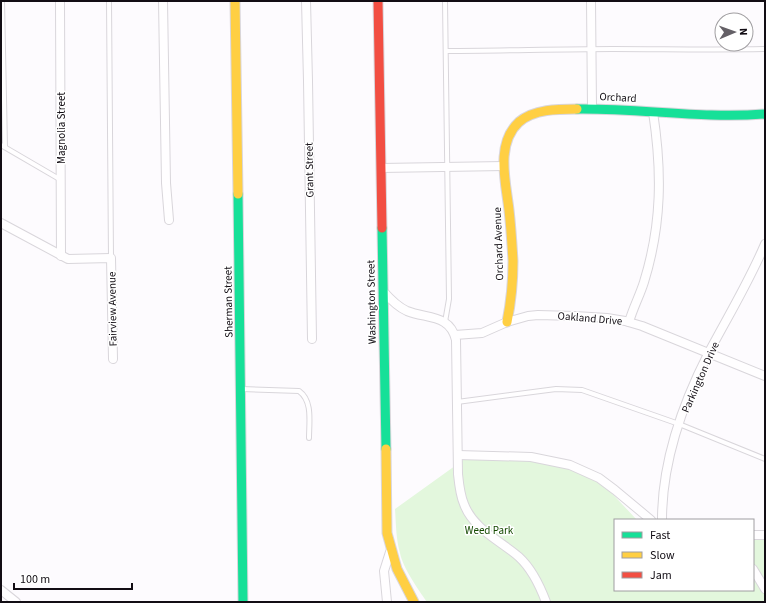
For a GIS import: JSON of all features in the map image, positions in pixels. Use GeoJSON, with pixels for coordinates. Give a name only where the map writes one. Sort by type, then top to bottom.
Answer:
{"type":"FeatureCollection","features":[{"type":"Feature","properties":{"kind":"street","name":"Magnolia Street"},"geometry":{"type":"LineString","coordinates":[[60,1],[61,256]]}},
{"type":"Feature","properties":{"kind":"street"},"geometry":{"type":"LineString","coordinates":[[163,1],[166,183],[169,220]]}},
{"type":"Feature","properties":{"kind":"street","name":"Sherman Street"},"geometry":{"type":"LineString","coordinates":[[235,1],[243,602]]}},
{"type":"Feature","properties":{"kind":"street","name":"Grant Street"},"geometry":{"type":"LineString","coordinates":[[306,1],[312,339]]}},
{"type":"Feature","properties":{"kind":"street","name":"Washington Street"},"geometry":{"type":"LineString","coordinates":[[378,1],[387,533],[390,552],[384,571],[387,602]]}},
{"type":"Feature","properties":{"kind":"street"},"geometry":{"type":"LineString","coordinates":[[591,1],[592,108]]}},
{"type":"Feature","properties":{"kind":"street","name":"Orchard"},"geometry":{"type":"LineString","coordinates":[[504,166],[507,143],[514,128],[525,118],[542,112],[592,108],[718,116],[765,114]]}},
{"type":"Feature","properties":{"kind":"street"},"geometry":{"type":"LineString","coordinates":[[629,322],[644,283],[659,212],[660,164],[654,112]]}},
{"type":"Feature","properties":{"kind":"street"},"geometry":{"type":"LineString","coordinates":[[381,168],[504,166]]}},
{"type":"Feature","properties":{"kind":"street","name":"Orchard Avenue"},"geometry":{"type":"LineString","coordinates":[[504,166],[512,255],[512,283],[507,322]]}},
{"type":"Feature","properties":{"kind":"street","name":"Fairview Avenue"},"geometry":{"type":"LineString","coordinates":[[1,223],[61,256],[72,259],[111,258],[113,359]]}},
{"type":"Feature","properties":{"kind":"street","name":"Parkington Drive"},"geometry":{"type":"LineString","coordinates":[[662,519],[663,494],[669,460],[679,424],[708,354],[754,269],[765,244]]}},
{"type":"Feature","properties":{"kind":"street"},"geometry":{"type":"LineString","coordinates":[[383,291],[390,299],[405,310],[440,319],[446,322],[453,331],[456,340],[460,488],[464,506],[469,515],[479,526],[520,558],[528,567],[546,602]]}},
{"type":"Feature","properties":{"kind":"street","name":"Oakland Drive"},"geometry":{"type":"LineString","coordinates":[[455,335],[482,334],[507,322],[528,316],[538,315],[607,318],[629,322],[765,376]]}},
{"type":"Feature","properties":{"kind":"street"},"geometry":{"type":"LineString","coordinates":[[458,455],[524,456],[570,465],[599,478],[649,519]]}},
{"type":"Feature","properties":{"kind":"street"},"geometry":{"type":"LineString","coordinates":[[754,535],[765,535]]}},
{"type":"Feature","properties":{"kind":"street"},"geometry":{"type":"LineString","coordinates":[[390,552],[400,579],[414,602]]}},
{"type":"Feature","properties":{"kind":"street"},"geometry":{"type":"LineString","coordinates":[[754,571],[765,589]]}},
{"type":"Feature","properties":{"kind":"street"},"geometry":{"type":"LineString","coordinates":[[1,590],[16,602]]}},
{"type":"Feature","properties":{"kind":"lane"},"geometry":{"type":"LineString","coordinates":[[2,1],[3,146],[61,180]]}},
{"type":"Feature","properties":{"kind":"lane"},"geometry":{"type":"LineString","coordinates":[[108,1],[111,258]]}},
{"type":"Feature","properties":{"kind":"lane"},"geometry":{"type":"LineString","coordinates":[[445,1],[449,299],[446,322]]}},
{"type":"Feature","properties":{"kind":"lane"},"geometry":{"type":"LineString","coordinates":[[446,51],[765,49]]}},
{"type":"Feature","properties":{"kind":"lane"},"geometry":{"type":"LineString","coordinates":[[241,388],[299,390],[307,398],[309,404],[310,438]]}},
{"type":"Feature","properties":{"kind":"lane"},"geometry":{"type":"LineString","coordinates":[[457,402],[556,389],[582,390],[679,424],[765,459]]}},
{"type":"Feature","properties":{"kind":"green space","name":"Weed Park"},"geometry":{"type":"Polygon","coordinates":[[[466,458],[536,460],[573,469],[606,487],[636,519],[614,519],[614,591],[754,591],[754,536],[765,536],[765,602],[427,602],[404,565],[397,537],[395,509],[466,458]]]}},
{"type":"Feature","properties":{"kind":"traffic: fast"},"geometry":{"type":"LineString","coordinates":[[577,109],[718,115],[765,114]]}},
{"type":"Feature","properties":{"kind":"traffic: fast"},"geometry":{"type":"LineString","coordinates":[[238,194],[243,602]]}},
{"type":"Feature","properties":{"kind":"traffic: fast"},"geometry":{"type":"LineString","coordinates":[[382,228],[386,449]]}},
{"type":"Feature","properties":{"kind":"traffic: slow"},"geometry":{"type":"LineString","coordinates":[[235,1],[238,194]]}},
{"type":"Feature","properties":{"kind":"traffic: slow"},"geometry":{"type":"LineString","coordinates":[[507,322],[513,277],[510,223],[504,164],[504,152],[507,141],[519,122],[532,114],[554,110],[577,109]]}},
{"type":"Feature","properties":{"kind":"traffic: slow"},"geometry":{"type":"LineString","coordinates":[[386,449],[387,533],[397,569],[414,602]]}},
{"type":"Feature","properties":{"kind":"traffic: jam"},"geometry":{"type":"LineString","coordinates":[[378,1],[382,228]]}}]}
